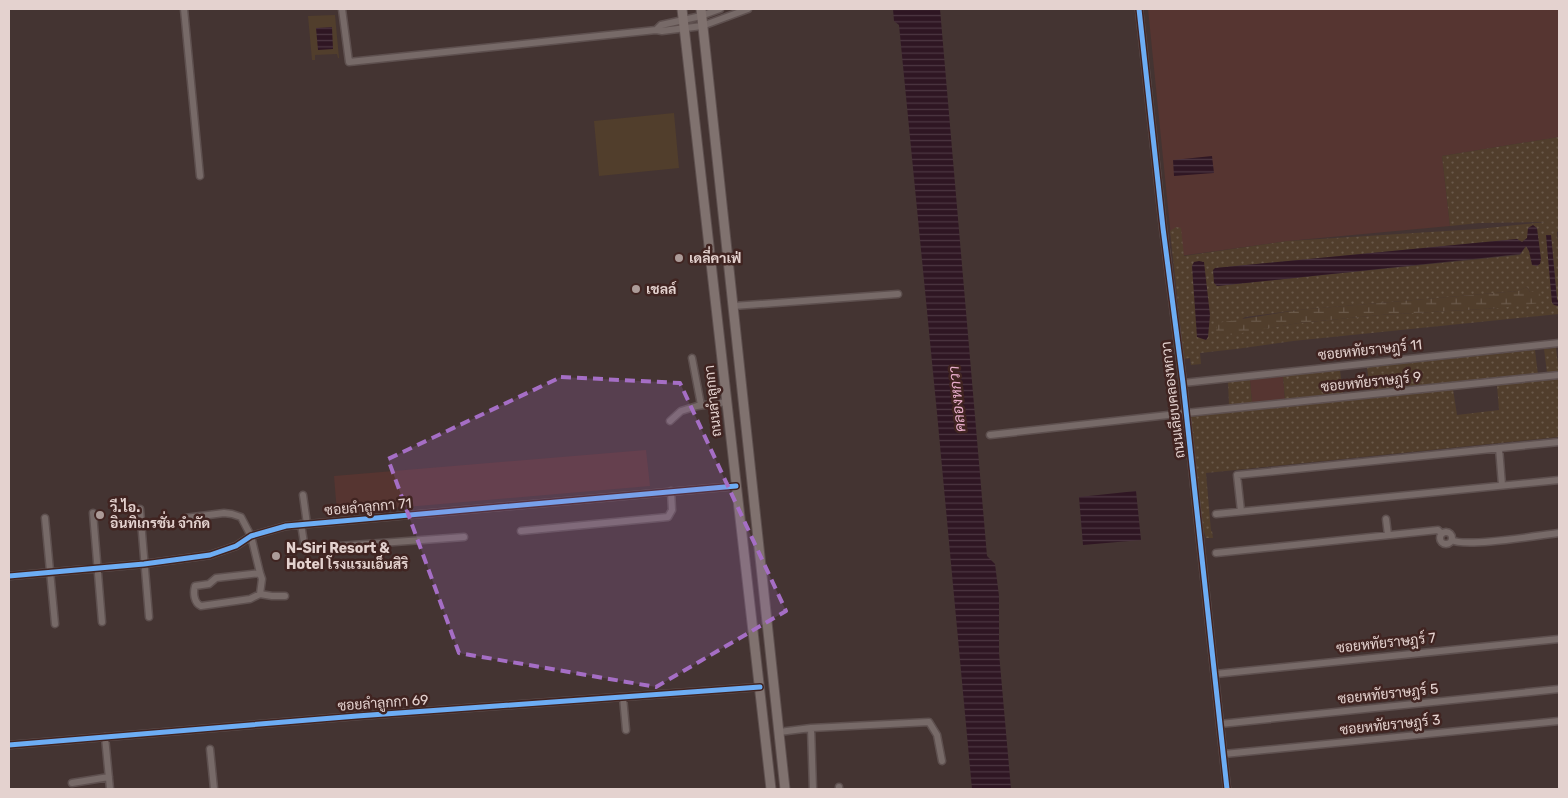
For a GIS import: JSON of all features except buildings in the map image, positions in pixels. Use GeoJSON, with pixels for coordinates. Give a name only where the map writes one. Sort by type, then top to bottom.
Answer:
{"type":"FeatureCollection","features":[{"type":"Feature","properties":{"kind":"main road","name":"ถนนลำลูกกา"},"geometry":{"type":"LineString","coordinates":[[682,9],[771,789]]}},
{"type":"Feature","properties":{"kind":"main road"},"geometry":{"type":"LineString","coordinates":[[701,12],[785,789]]}},
{"type":"Feature","properties":{"kind":"main road"},"geometry":{"type":"LineString","coordinates":[[769,770],[783,769]]}},
{"type":"Feature","properties":{"kind":"street"},"geometry":{"type":"LineString","coordinates":[[184,9],[200,176]]}},
{"type":"Feature","properties":{"kind":"street"},"geometry":{"type":"LineString","coordinates":[[342,9],[348,62],[656,30],[662,31],[684,23],[701,12],[720,9]]}},
{"type":"Feature","properties":{"kind":"street"},"geometry":{"type":"LineString","coordinates":[[684,23],[702,26],[745,9]]}},
{"type":"Feature","properties":{"kind":"street","name":"ถนนเลียบคลองหกวา"},"geometry":{"type":"LineString","coordinates":[[1140,9],[1163,228],[1183,383],[1224,754],[1226,789]]}},
{"type":"Feature","properties":{"kind":"street"},"geometry":{"type":"LineString","coordinates":[[733,306],[898,294]]}},
{"type":"Feature","properties":{"kind":"street","name":"ซอยหทัยราษฎร์ 11"},"geometry":{"type":"LineString","coordinates":[[1183,383],[1559,343]]}},
{"type":"Feature","properties":{"kind":"street"},"geometry":{"type":"LineString","coordinates":[[692,358],[701,406]]}},
{"type":"Feature","properties":{"kind":"street","name":"ซอยหทัยราษฎร์ 9"},"geometry":{"type":"LineString","coordinates":[[990,436],[1186,413],[1559,375]]}},
{"type":"Feature","properties":{"kind":"street"},"geometry":{"type":"LineString","coordinates":[[670,421],[681,411],[727,402]]}},
{"type":"Feature","properties":{"kind":"street"},"geometry":{"type":"LineString","coordinates":[[1241,511],[1237,475],[1559,442]]}},
{"type":"Feature","properties":{"kind":"street"},"geometry":{"type":"LineString","coordinates":[[1499,448],[1502,485]]}},
{"type":"Feature","properties":{"kind":"street"},"geometry":{"type":"LineString","coordinates":[[1216,514],[1559,480]]}},
{"type":"Feature","properties":{"kind":"street","name":"ซอยลำลูกกา 71"},"geometry":{"type":"LineString","coordinates":[[9,576],[144,564],[210,555],[236,546],[251,536],[286,526],[736,486]]}},
{"type":"Feature","properties":{"kind":"street"},"geometry":{"type":"LineString","coordinates":[[521,531],[668,517],[672,510],[671,491]]}},
{"type":"Feature","properties":{"kind":"street"},"geometry":{"type":"LineString","coordinates":[[303,496],[304,543],[307,547],[464,537]]}},
{"type":"Feature","properties":{"kind":"street"},"geometry":{"type":"LineString","coordinates":[[140,510],[149,617]]}},
{"type":"Feature","properties":{"kind":"street"},"geometry":{"type":"LineString","coordinates":[[93,513],[102,622]]}},
{"type":"Feature","properties":{"kind":"street"},"geometry":{"type":"LineString","coordinates":[[185,518],[232,514],[241,517],[251,536],[262,579],[260,594]]}},
{"type":"Feature","properties":{"kind":"street"},"geometry":{"type":"LineString","coordinates":[[45,518],[55,624]]}},
{"type":"Feature","properties":{"kind":"street"},"geometry":{"type":"LineString","coordinates":[[1386,519],[1388,535]]}},
{"type":"Feature","properties":{"kind":"street"},"geometry":{"type":"LineString","coordinates":[[1216,553],[1438,530],[1442,534],[1445,532],[1449,533],[1452,536],[1452,540],[1456,543],[1559,533]]}},
{"type":"Feature","properties":{"kind":"street"},"geometry":{"type":"LineString","coordinates":[[260,573],[216,578],[208,584],[195,586],[196,601],[202,606],[250,599],[260,594],[285,596]]}},
{"type":"Feature","properties":{"kind":"street","name":"ซอยหทัยราษฎร์ 7"},"geometry":{"type":"LineString","coordinates":[[1215,674],[1559,639]]}},
{"type":"Feature","properties":{"kind":"street","name":"ซอยลำลูกกา 69"},"geometry":{"type":"LineString","coordinates":[[9,745],[366,715],[760,687]]}},
{"type":"Feature","properties":{"kind":"street","name":"ซอยหทัยราษฎร์ 5"},"geometry":{"type":"LineString","coordinates":[[1220,724],[1559,689]]}},
{"type":"Feature","properties":{"kind":"street"},"geometry":{"type":"LineString","coordinates":[[623,697],[626,730]]}},
{"type":"Feature","properties":{"kind":"street","name":"ซอยหทัยราษฎร์ 3"},"geometry":{"type":"LineString","coordinates":[[1224,754],[1559,721]]}},
{"type":"Feature","properties":{"kind":"street"},"geometry":{"type":"LineString","coordinates":[[779,732],[811,728],[929,722],[937,735],[942,761]]}},
{"type":"Feature","properties":{"kind":"street"},"geometry":{"type":"LineString","coordinates":[[811,728],[814,789]]}},
{"type":"Feature","properties":{"kind":"street"},"geometry":{"type":"LineString","coordinates":[[105,736],[110,789]]}},
{"type":"Feature","properties":{"kind":"street"},"geometry":{"type":"LineString","coordinates":[[210,749],[214,789]]}},
{"type":"Feature","properties":{"kind":"street"},"geometry":{"type":"LineString","coordinates":[[72,783],[109,777]]}},
{"type":"Feature","properties":{"kind":"highlighted area"},"geometry":{"type":"Polygon","coordinates":[[[561,377],[680,383],[786,611],[656,687],[459,653],[388,459],[561,377]]]}},
{"type":"Feature","properties":{"kind":"shaded area"},"geometry":{"type":"Polygon","coordinates":[[[1148,9],[1559,9],[1559,137],[1442,156],[1450,226],[1288,241],[1173,257],[1148,9]]]}},
{"type":"Feature","properties":{"kind":"shaded area"},"geometry":{"type":"Polygon","coordinates":[[[1283,376],[1285,400],[1252,403],[1250,380],[1283,376]]]}},
{"type":"Feature","properties":{"kind":"shaded area"},"geometry":{"type":"Polygon","coordinates":[[[646,450],[650,486],[337,513],[334,476],[646,450]]]}},
{"type":"Feature","properties":{"kind":"green space"},"geometry":{"type":"Polygon","coordinates":[[[335,15],[339,58],[337,54],[315,55],[315,60],[312,60],[308,16],[335,15]]]}},
{"type":"Feature","properties":{"kind":"green space"},"geometry":{"type":"Polygon","coordinates":[[[674,113],[679,168],[599,176],[594,121],[674,113]]]}},
{"type":"Feature","properties":{"kind":"green space"},"geometry":{"type":"Polygon","coordinates":[[[1559,137],[1559,231],[1557,232],[1559,301],[1557,300],[1551,235],[1554,305],[1559,306],[1559,314],[1293,341],[1200,353],[1201,364],[1191,365],[1190,358],[1184,359],[1170,231],[1176,227],[1181,228],[1184,256],[1288,241],[1478,229],[1546,222],[1479,223],[1450,226],[1442,156],[1559,137]],[[1527,238],[1522,242],[1517,239],[1216,268],[1217,286],[1520,255],[1526,246],[1532,265],[1527,238]],[[1527,287],[1518,291],[1298,310],[1245,317],[1219,336],[1299,323],[1380,315],[1499,308],[1540,292],[1530,292],[1527,287]]]}},
{"type":"Feature","properties":{"kind":"green space"},"geometry":{"type":"Polygon","coordinates":[[[1527,287],[1530,292],[1540,292],[1541,303],[1499,308],[1380,315],[1299,323],[1224,336],[1216,334],[1217,323],[1298,310],[1518,291],[1527,287]]]}},
{"type":"Feature","properties":{"kind":"green space"},"geometry":{"type":"Polygon","coordinates":[[[1556,348],[1559,372],[1547,373],[1544,349],[1556,348]]]}},
{"type":"Feature","properties":{"kind":"green space"},"geometry":{"type":"Polygon","coordinates":[[[1535,350],[1538,375],[1370,392],[1367,367],[1535,350]]]}},
{"type":"Feature","properties":{"kind":"green space"},"geometry":{"type":"Polygon","coordinates":[[[1340,370],[1343,394],[1285,400],[1283,376],[1340,370]]]}},
{"type":"Feature","properties":{"kind":"green space"},"geometry":{"type":"Polygon","coordinates":[[[1559,379],[1559,437],[1206,473],[1213,538],[1206,538],[1201,523],[1190,419],[1192,416],[1453,389],[1457,415],[1499,410],[1497,385],[1559,379]]]}},
{"type":"Feature","properties":{"kind":"green space"},"geometry":{"type":"Polygon","coordinates":[[[1250,380],[1252,403],[1229,405],[1228,382],[1250,380]]]}},
{"type":"Feature","properties":{"kind":"water","name":"คลองหกวา"},"geometry":{"type":"Polygon","coordinates":[[[893,9],[940,9],[987,556],[995,564],[999,596],[999,653],[1011,789],[972,789],[899,25],[894,21],[893,9]]]}},
{"type":"Feature","properties":{"kind":"water"},"geometry":{"type":"Polygon","coordinates":[[[332,27],[333,49],[318,50],[316,28],[332,27]]]}},
{"type":"Feature","properties":{"kind":"water"},"geometry":{"type":"Polygon","coordinates":[[[1212,156],[1214,173],[1174,176],[1173,160],[1212,156]]]}},
{"type":"Feature","properties":{"kind":"water"},"geometry":{"type":"Polygon","coordinates":[[[1533,225],[1537,228],[1541,259],[1540,264],[1537,266],[1532,265],[1526,246],[1520,254],[1217,286],[1214,283],[1213,270],[1215,268],[1517,239],[1522,242],[1527,238],[1528,228],[1533,225]]]}},
{"type":"Feature","properties":{"kind":"water"},"geometry":{"type":"Polygon","coordinates":[[[1546,235],[1551,235],[1559,306],[1552,303],[1546,235]]]}},
{"type":"Feature","properties":{"kind":"water"},"geometry":{"type":"Polygon","coordinates":[[[1194,262],[1204,262],[1210,315],[1208,337],[1206,340],[1197,337],[1192,266],[1194,262]]]}},
{"type":"Feature","properties":{"kind":"water"},"geometry":{"type":"Polygon","coordinates":[[[1136,491],[1141,540],[1083,545],[1079,497],[1136,491]]]}},
{"type":"Feature","properties":{"kind":"cycle path"},"geometry":{"type":"LineString","coordinates":[[1139,9],[1163,228],[1183,383],[1227,789]]}},
{"type":"Feature","properties":{"kind":"cycle path"},"geometry":{"type":"LineString","coordinates":[[9,576],[144,564],[210,555],[236,546],[251,536],[286,526],[736,486]]}},
{"type":"Feature","properties":{"kind":"cycle path"},"geometry":{"type":"LineString","coordinates":[[9,745],[357,716],[760,687]]}},
{"type":"Feature","properties":{"kind":"place","name":"เดลี่คาเฟ่"},"geometry":{"type":"Point","coordinates":[679,258]}},
{"type":"Feature","properties":{"kind":"place","name":"เชลล์"},"geometry":{"type":"Point","coordinates":[636,289]}},
{"type":"Feature","properties":{"kind":"place","name":"วี.ไอ. อินทิเกรชั่น จำกัด"},"geometry":{"type":"Point","coordinates":[100,515]}},
{"type":"Feature","properties":{"kind":"place","name":"N-Siri Resort & Hotel โรงแรมเอ็นสิริ"},"geometry":{"type":"Point","coordinates":[276,556]}}]}
